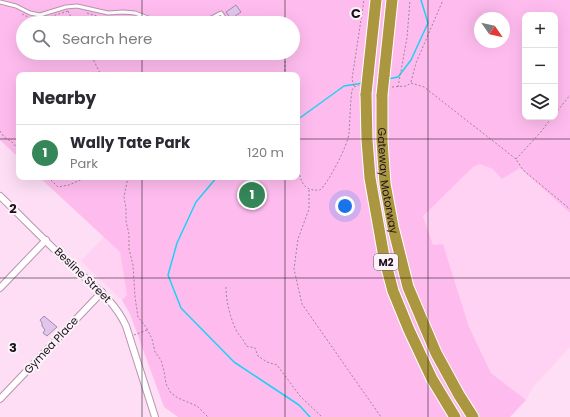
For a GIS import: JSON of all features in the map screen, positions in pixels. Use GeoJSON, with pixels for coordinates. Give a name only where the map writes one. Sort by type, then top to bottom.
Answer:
{"type":"FeatureCollection","features":[{"type":"Feature","properties":{"kind":"highway","name":"Gateway Motorway"},"geometry":{"type":"LineString","coordinates":[[376,0],[366,94],[367,140],[370,178],[384,256],[393,291],[409,330],[432,379],[455,417]]}},
{"type":"Feature","properties":{"kind":"highway","name":"Gateway Motorway"},"geometry":{"type":"LineString","coordinates":[[392,0],[384,76],[386,91],[382,141],[385,184],[408,287],[436,353],[458,395],[473,417]]}},
{"type":"Feature","properties":{"kind":"street","name":"Besline Street"},"geometry":{"type":"LineString","coordinates":[[0,196],[102,292],[122,316],[155,417]]}},
{"type":"Feature","properties":{"kind":"street"},"geometry":{"type":"LineString","coordinates":[[0,288],[46,240]]}},
{"type":"Feature","properties":{"kind":"street","name":"Gymea Place"},"geometry":{"type":"LineString","coordinates":[[0,399],[102,292]]}},
{"type":"Feature","properties":{"kind":"lane"},"geometry":{"type":"LineString","coordinates":[[0,2],[16,6],[30,14],[40,15],[66,7],[77,6],[108,14],[123,12],[135,13],[143,16]]}},
{"type":"Feature","properties":{"kind":"lane"},"geometry":{"type":"LineString","coordinates":[[216,16],[222,13],[224,16]]}},
{"type":"Feature","properties":{"kind":"path"},"geometry":{"type":"LineString","coordinates":[[300,173],[304,186],[309,190],[320,190],[325,186],[334,171],[348,141],[352,90],[354,87],[352,79],[364,0]]}},
{"type":"Feature","properties":{"kind":"path"},"geometry":{"type":"LineString","coordinates":[[398,88],[410,0]]}},
{"type":"Feature","properties":{"kind":"path"},"geometry":{"type":"LineString","coordinates":[[386,91],[406,86],[411,83],[416,63],[443,0]]}},
{"type":"Feature","properties":{"kind":"path"},"geometry":{"type":"LineString","coordinates":[[66,7],[70,16]]}},
{"type":"Feature","properties":{"kind":"path"},"geometry":{"type":"LineString","coordinates":[[53,16],[68,11]]}},
{"type":"Feature","properties":{"kind":"path"},"geometry":{"type":"LineString","coordinates":[[81,12],[96,16]]}},
{"type":"Feature","properties":{"kind":"path"},"geometry":{"type":"LineString","coordinates":[[20,14],[24,16]]}},
{"type":"Feature","properties":{"kind":"path"},"geometry":{"type":"LineString","coordinates":[[94,60],[100,72]]}},
{"type":"Feature","properties":{"kind":"path"},"geometry":{"type":"LineString","coordinates":[[285,60],[285,72]]}},
{"type":"Feature","properties":{"kind":"path"},"geometry":{"type":"LineString","coordinates":[[411,83],[424,87],[516,159],[523,170],[570,209]]}},
{"type":"Feature","properties":{"kind":"path"},"geometry":{"type":"LineString","coordinates":[[354,87],[358,85]]}},
{"type":"Feature","properties":{"kind":"path"},"geometry":{"type":"LineString","coordinates":[[558,110],[570,95]]}},
{"type":"Feature","properties":{"kind":"path"},"geometry":{"type":"LineString","coordinates":[[516,159],[550,120]]}},
{"type":"Feature","properties":{"kind":"path"},"geometry":{"type":"LineString","coordinates":[[0,131],[4,137],[16,147]]}},
{"type":"Feature","properties":{"kind":"path"},"geometry":{"type":"LineString","coordinates":[[51,180],[58,187],[69,185],[80,180]]}},
{"type":"Feature","properties":{"kind":"path"},"geometry":{"type":"LineString","coordinates":[[127,180],[124,197],[138,317],[147,330],[155,352],[163,365],[164,378],[168,389],[178,398],[197,406],[208,417]]}},
{"type":"Feature","properties":{"kind":"path"},"geometry":{"type":"LineString","coordinates":[[309,190],[309,210],[298,239],[294,269],[302,304],[381,417]]}},
{"type":"Feature","properties":{"kind":"path"},"geometry":{"type":"LineString","coordinates":[[226,287],[226,298],[236,331],[243,339],[246,346],[255,348],[258,356],[267,362],[277,365],[300,396],[322,417]]}},
{"type":"Feature","properties":{"kind":"path"},"geometry":{"type":"LineString","coordinates":[[130,337],[147,330]]}},
{"type":"Feature","properties":{"kind":"shaded area"},"geometry":{"type":"Polygon","coordinates":[[[0,0],[570,0],[570,213],[520,168],[502,179],[493,169],[480,164],[473,167],[423,216],[433,245],[443,244],[469,327],[491,373],[526,400],[510,417],[178,417],[164,407],[130,314],[122,300],[127,295],[120,252],[42,180],[300,180],[300,72],[16,72],[16,155],[0,140],[0,0]]]}},
{"type":"Feature","properties":{"kind":"shaded area"},"geometry":{"type":"Polygon","coordinates":[[[495,145],[570,213],[570,347],[533,387],[526,400],[491,373],[469,327],[443,244],[433,246],[423,216],[495,145]]]}},
{"type":"Feature","properties":{"kind":"shaded area"},"geometry":{"type":"Polygon","coordinates":[[[104,237],[120,252],[127,295],[122,300],[81,261],[104,237]]]}},
{"type":"Feature","properties":{"kind":"building"},"geometry":{"type":"Polygon","coordinates":[[[236,5],[241,12],[235,16],[229,16],[226,12],[236,5]]]}},
{"type":"Feature","properties":{"kind":"building"},"geometry":{"type":"Polygon","coordinates":[[[44,316],[57,327],[47,336],[43,333],[45,330],[40,320],[44,316]]]}},
{"type":"Feature","properties":{"kind":"waterway"},"geometry":{"type":"LineString","coordinates":[[388,79],[398,77],[411,60],[428,23],[421,0]]}},
{"type":"Feature","properties":{"kind":"waterway"},"geometry":{"type":"LineString","coordinates":[[300,118],[344,86],[363,83]]}},
{"type":"Feature","properties":{"kind":"waterway"},"geometry":{"type":"LineString","coordinates":[[214,180],[196,202],[177,243],[168,275],[181,308],[234,362],[299,405],[310,417]]}},
{"type":"Feature","properties":{"kind":"place","name":"Wally Tate Park"},"geometry":{"type":"Point","coordinates":[252,195]}}]}
